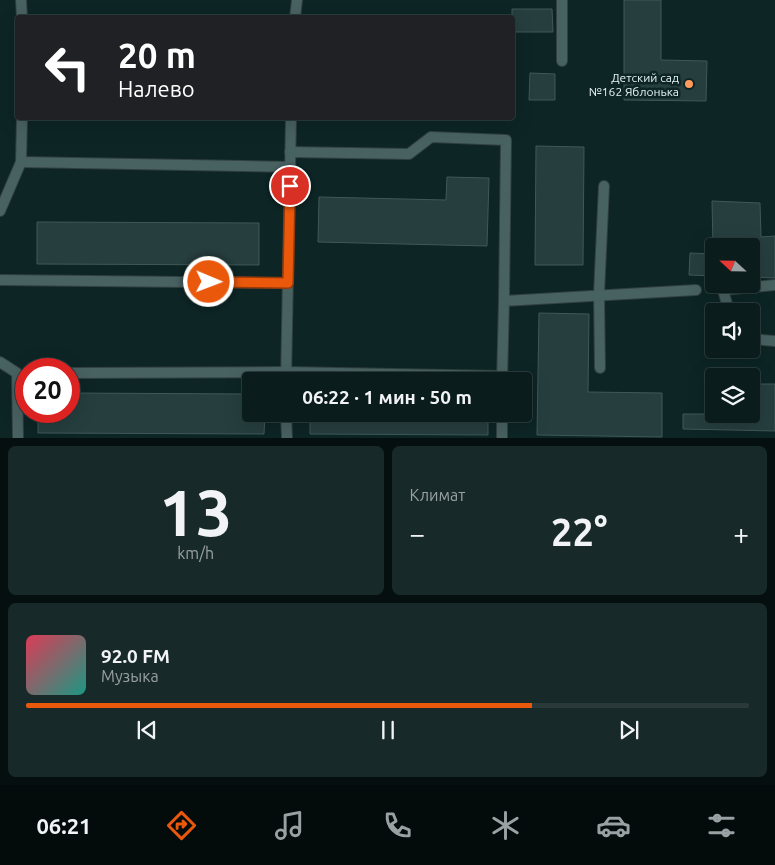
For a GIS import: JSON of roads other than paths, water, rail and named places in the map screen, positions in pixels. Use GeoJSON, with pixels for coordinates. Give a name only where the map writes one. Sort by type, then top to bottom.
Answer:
{"type":"FeatureCollection","features":[{"type":"Feature","properties":{"kind":"lane"},"geometry":{"type":"LineString","coordinates":[[21,0],[22,15]]}},
{"type":"Feature","properties":{"kind":"lane"},"geometry":{"type":"LineString","coordinates":[[295,15],[297,0]]}},
{"type":"Feature","properties":{"kind":"lane"},"geometry":{"type":"LineString","coordinates":[[562,0],[562,61]]}},
{"type":"Feature","properties":{"kind":"lane"},"geometry":{"type":"LineString","coordinates":[[0,211],[21,162],[22,120]]}},
{"type":"Feature","properties":{"kind":"lane"},"geometry":{"type":"LineString","coordinates":[[286,372],[291,120]]}},
{"type":"Feature","properties":{"kind":"lane"},"geometry":{"type":"LineString","coordinates":[[290,152],[410,154],[431,137],[506,140],[502,372]]}},
{"type":"Feature","properties":{"kind":"lane"},"geometry":{"type":"LineString","coordinates":[[21,162],[291,167]]}},
{"type":"Feature","properties":{"kind":"lane"},"geometry":{"type":"LineString","coordinates":[[600,368],[599,294],[604,186]]}},
{"type":"Feature","properties":{"kind":"lane"},"geometry":{"type":"LineString","coordinates":[[0,280],[288,283]]}},
{"type":"Feature","properties":{"kind":"lane"},"geometry":{"type":"LineString","coordinates":[[726,303],[723,290],[775,285]]}},
{"type":"Feature","properties":{"kind":"lane"},"geometry":{"type":"LineString","coordinates":[[504,301],[599,294],[696,290]]}},
{"type":"Feature","properties":{"kind":"lane"},"geometry":{"type":"LineString","coordinates":[[760,340],[775,341]]}},
{"type":"Feature","properties":{"kind":"lane"},"geometry":{"type":"LineString","coordinates":[[0,362],[15,370]]}},
{"type":"Feature","properties":{"kind":"lane"},"geometry":{"type":"LineString","coordinates":[[80,373],[242,375]]}},
{"type":"Feature","properties":{"kind":"lane"},"geometry":{"type":"LineString","coordinates":[[286,422],[287,438]]}},
{"type":"Feature","properties":{"kind":"lane"},"geometry":{"type":"LineString","coordinates":[[502,422],[502,438]]}},
{"type":"Feature","properties":{"kind":"lane"},"geometry":{"type":"LineString","coordinates":[[18,438],[19,423]]}},
{"type":"Feature","properties":{"kind":"place","name":"Детский сад №162 Яблонька"},"geometry":{"type":"Point","coordinates":[689,84]}}]}
